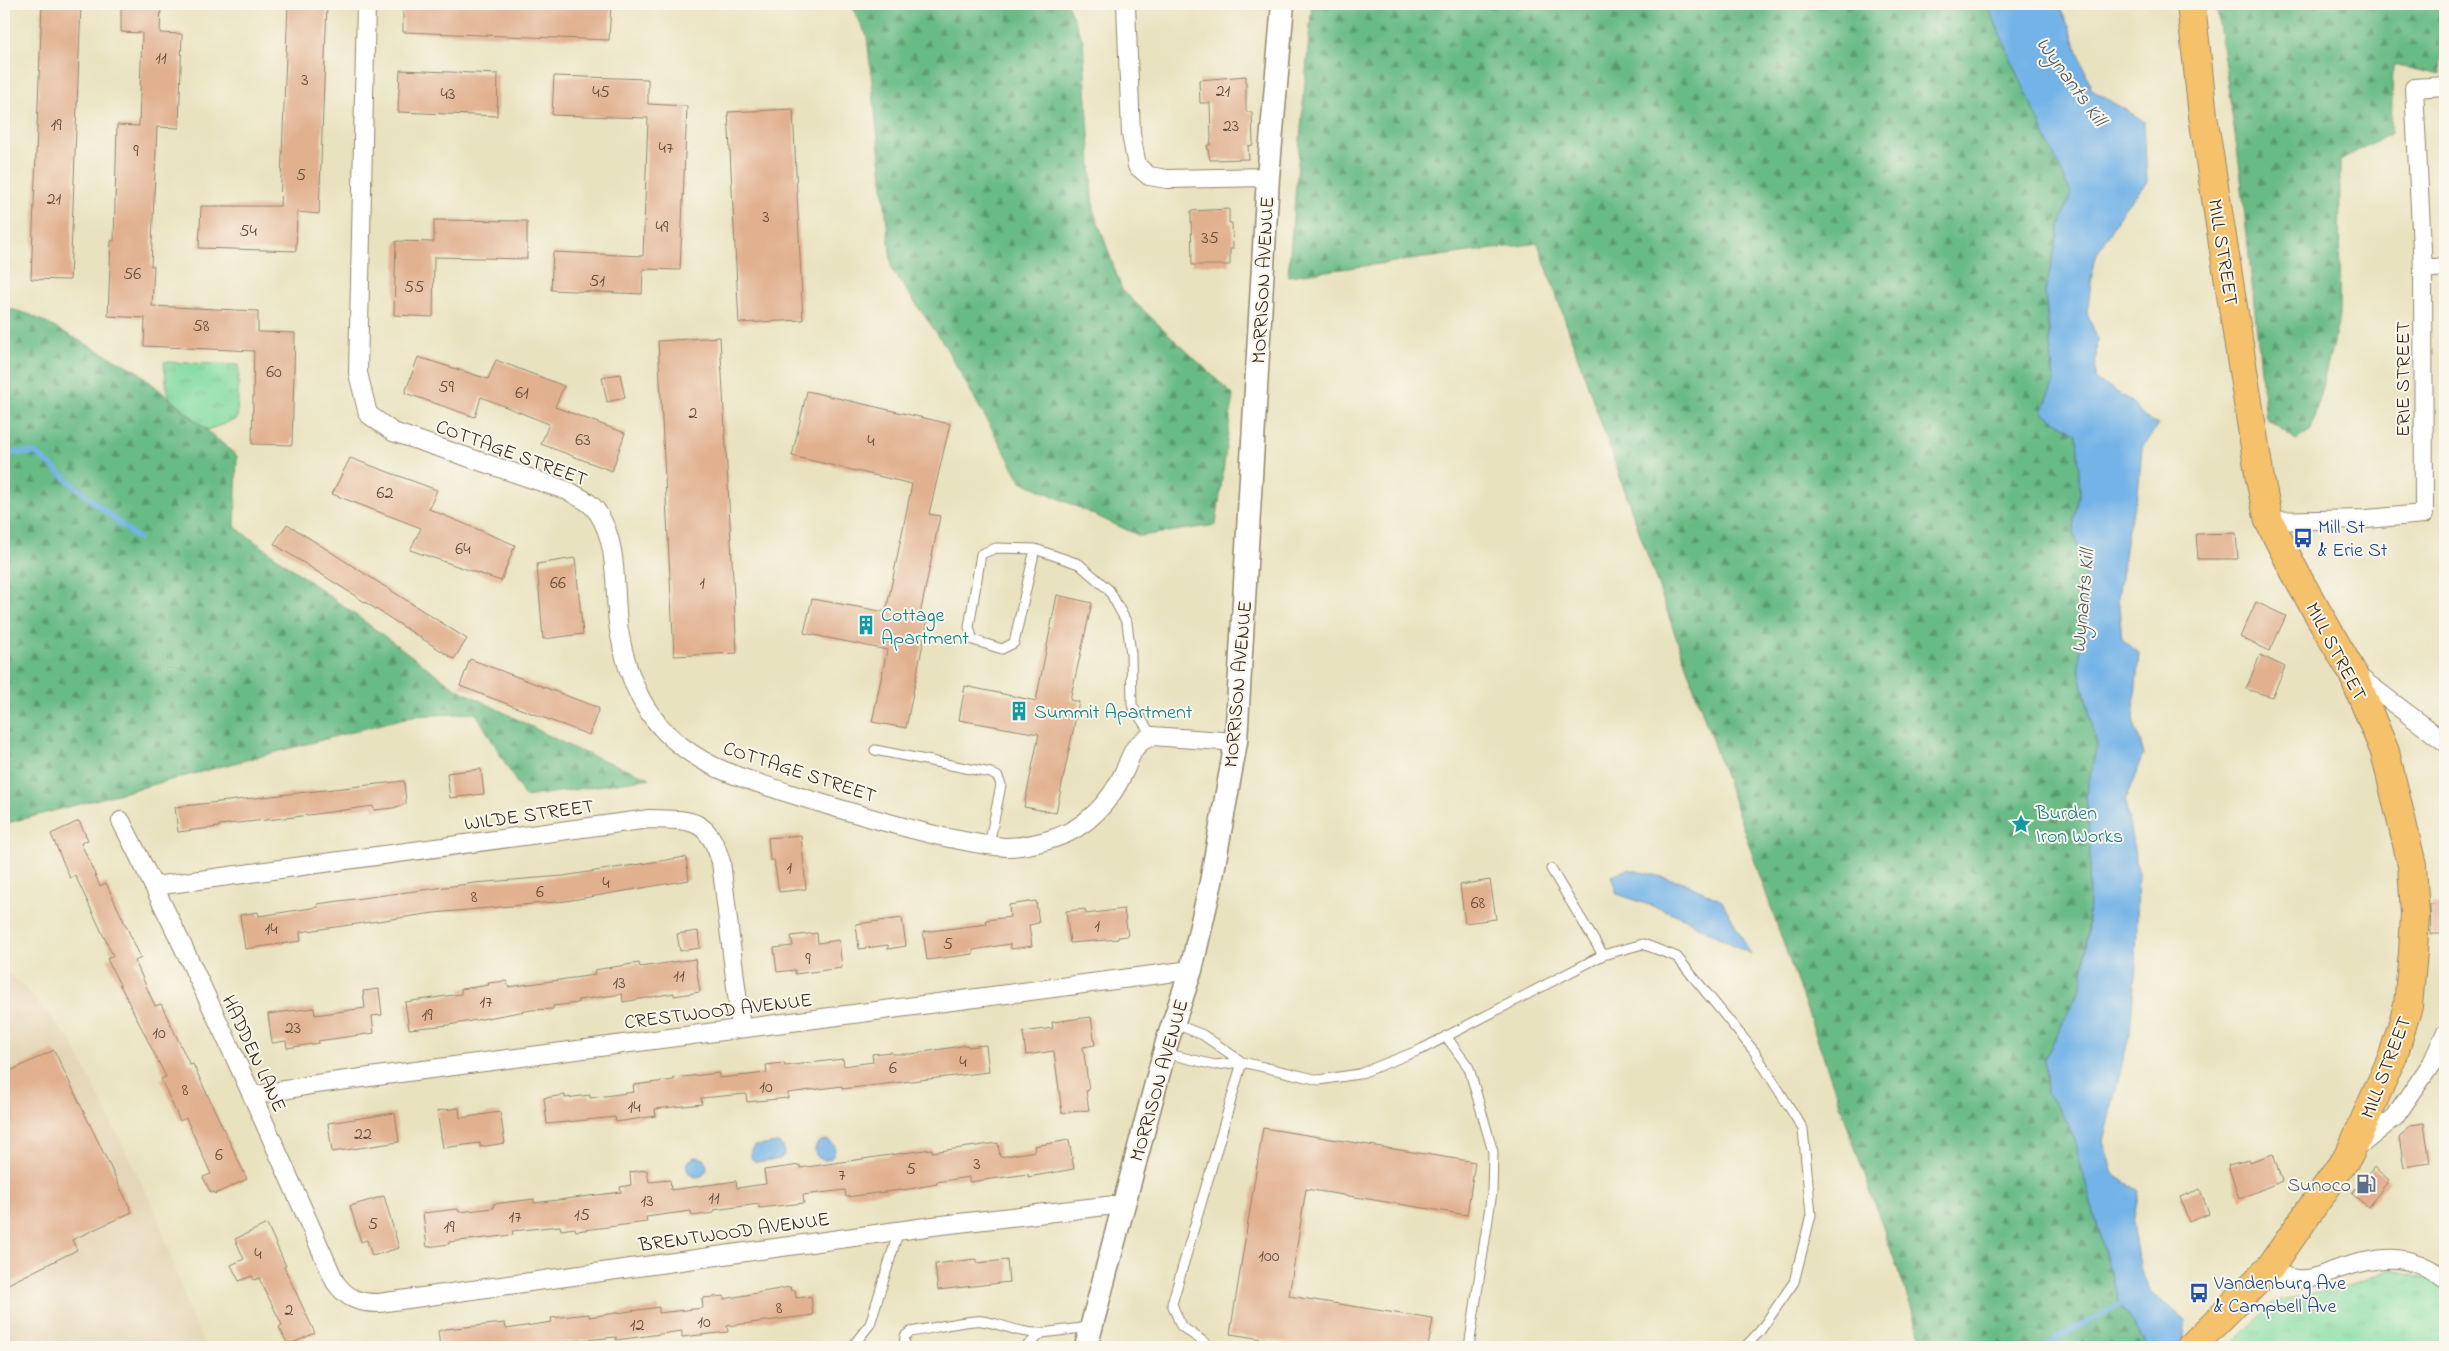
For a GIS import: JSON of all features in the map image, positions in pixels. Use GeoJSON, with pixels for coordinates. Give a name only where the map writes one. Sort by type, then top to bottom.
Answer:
{"type":"FeatureCollection","features":[{"type":"Feature","properties":{"kind":"main road","name":"MILL STREET"},"geometry":{"type":"LineString","coordinates":[[2191,4],[2202,116],[2260,479],[2269,521],[2301,584],[2352,672],[2387,760],[2412,865],[2415,914],[2408,1006],[2393,1056],[2350,1153],[2269,1269],[2191,1347]]}},
{"type":"Feature","properties":{"kind":"street","name":"COTTAGE STREET"},"geometry":{"type":"LineString","coordinates":[[366,4],[358,373],[368,414],[377,423],[392,432],[568,491],[590,503],[599,513],[612,550],[619,631],[627,666],[640,698],[656,722],[677,744],[703,761],[736,775],[826,805],[922,832],[1008,847],[1036,844],[1075,829],[1096,813],[1111,795],[1124,774],[1134,748],[1140,741],[1152,736]]}},
{"type":"Feature","properties":{"kind":"street"},"geometry":{"type":"LineString","coordinates":[[1126,4],[1131,134],[1137,166],[1149,176],[1167,179],[1268,177]]}},
{"type":"Feature","properties":{"kind":"street","name":"MORRISON AVENUE"},"geometry":{"type":"LineString","coordinates":[[1089,1337],[1172,1023],[1191,970],[1211,882],[1236,742],[1268,177],[1283,4]]}},
{"type":"Feature","properties":{"kind":"street","name":"ERIE STREET"},"geometry":{"type":"LineString","coordinates":[[2269,521],[2368,519],[2424,514],[2423,268],[2414,88],[2445,86]]}},
{"type":"Feature","properties":{"kind":"street"},"geometry":{"type":"LineString","coordinates":[[2423,268],[2445,268]]}},
{"type":"Feature","properties":{"kind":"street"},"geometry":{"type":"LineString","coordinates":[[2352,672],[2445,742]]}},
{"type":"Feature","properties":{"kind":"street"},"geometry":{"type":"LineString","coordinates":[[1152,736],[1236,742]]}},
{"type":"Feature","properties":{"kind":"street","name":"WILDE STREET"},"geometry":{"type":"LineString","coordinates":[[155,886],[649,819],[686,820],[708,831],[716,843],[722,862],[741,1028]]}},
{"type":"Feature","properties":{"kind":"street","name":"HADDEN LANE"},"geometry":{"type":"LineString","coordinates":[[121,821],[155,886],[252,1096],[334,1282],[342,1293],[352,1299]]}},
{"type":"Feature","properties":{"kind":"street","name":"CRESTWOOD AVENUE"},"geometry":{"type":"LineString","coordinates":[[252,1096],[316,1084],[1191,970]]}},
{"type":"Feature","properties":{"kind":"street"},"geometry":{"type":"LineString","coordinates":[[2350,1153],[2394,1118],[2432,1063],[2445,1034]]}},
{"type":"Feature","properties":{"kind":"street","name":"BRENTWOOD AVENUE"},"geometry":{"type":"LineString","coordinates":[[352,1299],[367,1303],[379,1303],[898,1230],[1123,1204]]}},
{"type":"Feature","properties":{"kind":"street"},"geometry":{"type":"LineString","coordinates":[[2269,1269],[2283,1276],[2306,1280],[2378,1258],[2404,1258],[2435,1272],[2445,1279]]}},
{"type":"Feature","properties":{"kind":"lane"},"geometry":{"type":"LineString","coordinates":[[1035,549],[1014,643],[1002,649],[973,640],[969,627],[981,554],[996,548],[1035,549],[1079,564],[1109,590],[1127,623],[1131,654],[1132,705],[1152,736]]}},
{"type":"Feature","properties":{"kind":"lane"},"geometry":{"type":"LineString","coordinates":[[875,750],[991,773],[998,777],[1001,785],[989,845]]}},
{"type":"Feature","properties":{"kind":"lane"},"geometry":{"type":"LineString","coordinates":[[1551,869],[1603,955]]}},
{"type":"Feature","properties":{"kind":"lane"},"geometry":{"type":"LineString","coordinates":[[1164,1052],[1215,1065],[1242,1062],[1319,1080],[1359,1074],[1422,1049],[1603,955],[1643,944],[1677,957],[1754,1051],[1803,1129],[1811,1215],[1794,1282],[1760,1331],[1746,1347]]}},
{"type":"Feature","properties":{"kind":"lane"},"geometry":{"type":"LineString","coordinates":[[1172,1023],[1204,1035],[1242,1062]]}},
{"type":"Feature","properties":{"kind":"lane"},"geometry":{"type":"LineString","coordinates":[[1446,1036],[1469,1068],[1493,1152],[1492,1192],[1469,1347]]}},
{"type":"Feature","properties":{"kind":"lane"},"geometry":{"type":"LineString","coordinates":[[1211,1347],[1180,1326],[1172,1304],[1242,1062]]}},
{"type":"Feature","properties":{"kind":"lane"},"geometry":{"type":"LineString","coordinates":[[852,1347],[870,1324],[898,1230]]}},
{"type":"Feature","properties":{"kind":"lane"},"geometry":{"type":"LineString","coordinates":[[904,1347],[905,1336],[910,1332],[980,1320],[998,1324],[1014,1331],[1089,1337]]}},
{"type":"Feature","properties":{"kind":"lane"},"geometry":{"type":"LineString","coordinates":[[1026,1347],[1042,1333]]}},
{"type":"Feature","properties":{"kind":"shaded area"},"geometry":{"type":"Polygon","coordinates":[[[4,970],[23,986],[71,1041],[156,1212],[188,1309],[206,1347],[4,1347],[4,970]]]}},
{"type":"Feature","properties":{"kind":"green space"},"geometry":{"type":"Polygon","coordinates":[[[851,4],[1067,4],[1083,41],[1094,211],[1122,290],[1233,395],[1216,525],[1140,536],[1021,481],[943,342],[892,270],[867,36],[851,4]]]}},
{"type":"Feature","properties":{"kind":"green space"},"geometry":{"type":"Polygon","coordinates":[[[1312,4],[1987,4],[2071,194],[2061,223],[2045,293],[2054,382],[2042,412],[2077,434],[2080,491],[2073,527],[2085,572],[2079,669],[2097,746],[2086,794],[2090,849],[2088,931],[2082,985],[2045,1058],[2047,1093],[2070,1126],[2118,1300],[2147,1347],[1925,1347],[1538,243],[1288,276],[1312,4]]]}},
{"type":"Feature","properties":{"kind":"green space"},"geometry":{"type":"Polygon","coordinates":[[[2216,4],[2439,4],[2441,75],[2393,65],[2391,133],[2340,160],[2339,319],[2311,430],[2296,440],[2266,418],[2240,169],[2216,4]]]}},
{"type":"Feature","properties":{"kind":"green space"},"geometry":{"type":"Polygon","coordinates":[[[4,307],[31,315],[137,371],[237,456],[235,527],[454,687],[577,750],[650,778],[525,797],[476,713],[412,716],[4,824],[4,307]]]}},
{"type":"Feature","properties":{"kind":"green space"},"geometry":{"type":"Polygon","coordinates":[[[164,362],[239,365],[237,419],[207,430],[168,396],[164,362]]]}},
{"type":"Feature","properties":{"kind":"green space"},"geometry":{"type":"Polygon","coordinates":[[[2392,1269],[2436,1281],[2445,1291],[2445,1347],[2233,1347],[2235,1341],[2274,1302],[2344,1288],[2392,1269]]]}},
{"type":"Feature","properties":{"kind":"water"},"geometry":{"type":"Polygon","coordinates":[[[1987,4],[2058,4],[2070,29],[2092,90],[2144,121],[2147,182],[2122,211],[2094,259],[2087,313],[2097,338],[2095,379],[2129,400],[2144,417],[2158,425],[2142,448],[2138,493],[2128,529],[2118,597],[2122,639],[2139,653],[2133,719],[2144,754],[2125,801],[2138,872],[2136,964],[2130,1032],[2103,1141],[2113,1174],[2139,1191],[2133,1223],[2141,1271],[2151,1292],[2186,1322],[2183,1341],[2177,1347],[2147,1347],[2118,1300],[2070,1126],[2047,1093],[2045,1058],[2082,985],[2088,931],[2090,849],[2086,794],[2097,746],[2079,669],[2085,572],[2073,527],[2080,491],[2077,434],[2042,412],[2054,382],[2045,293],[2061,223],[2071,194],[1987,4]]]}},
{"type":"Feature","properties":{"kind":"water"},"geometry":{"type":"Polygon","coordinates":[[[1628,869],[1680,881],[1722,901],[1751,954],[1673,913],[1617,894],[1611,876],[1628,869]]]}},
{"type":"Feature","properties":{"kind":"water"},"geometry":{"type":"Polygon","coordinates":[[[825,1140],[832,1143],[835,1150],[832,1157],[825,1160],[818,1157],[815,1150],[818,1143],[825,1140]]]}},
{"type":"Feature","properties":{"kind":"water"},"geometry":{"type":"Polygon","coordinates":[[[778,1143],[783,1147],[784,1155],[780,1159],[756,1162],[751,1158],[751,1150],[754,1146],[778,1143]]]}},
{"type":"Feature","properties":{"kind":"water"},"geometry":{"type":"Polygon","coordinates":[[[693,1157],[701,1157],[707,1163],[707,1171],[701,1177],[693,1177],[687,1171],[687,1163],[693,1157]]]}},
{"type":"Feature","properties":{"kind":"building"},"geometry":{"type":"Polygon","coordinates":[[[42,4],[81,4],[70,280],[31,279],[42,4]]]}},
{"type":"Feature","properties":{"kind":"building"},"geometry":{"type":"Polygon","coordinates":[[[121,4],[161,4],[160,33],[182,34],[179,128],[157,127],[151,266],[154,266],[152,306],[258,311],[258,332],[295,333],[292,445],[252,444],[254,351],[144,346],[145,318],[108,316],[111,241],[114,241],[117,125],[139,126],[142,33],[121,32],[121,4]]]}},
{"type":"Feature","properties":{"kind":"building"},"geometry":{"type":"Polygon","coordinates":[[[288,4],[327,4],[319,214],[297,212],[296,251],[199,248],[201,206],[280,206],[288,4]]]}},
{"type":"Feature","properties":{"kind":"building"},"geometry":{"type":"Polygon","coordinates":[[[403,4],[611,4],[609,40],[403,32],[403,4]]]}},
{"type":"Feature","properties":{"kind":"building"},"geometry":{"type":"Polygon","coordinates":[[[400,70],[498,74],[497,116],[398,112],[400,70]]]}},
{"type":"Feature","properties":{"kind":"building"},"geometry":{"type":"Polygon","coordinates":[[[554,76],[648,79],[648,104],[687,106],[680,270],[643,269],[642,294],[551,290],[553,252],[643,256],[648,118],[552,115],[554,76]]]}},
{"type":"Feature","properties":{"kind":"building"},"geometry":{"type":"Polygon","coordinates":[[[1246,76],[1246,112],[1252,112],[1253,145],[1248,146],[1249,159],[1210,160],[1207,145],[1210,145],[1211,138],[1210,103],[1200,103],[1199,80],[1246,76]]]}},
{"type":"Feature","properties":{"kind":"building"},"geometry":{"type":"Polygon","coordinates":[[[793,109],[803,320],[739,323],[728,112],[793,109]]]}},
{"type":"Feature","properties":{"kind":"building"},"geometry":{"type":"Polygon","coordinates":[[[1229,209],[1229,223],[1232,223],[1233,249],[1230,249],[1230,265],[1192,265],[1191,211],[1229,209]]]}},
{"type":"Feature","properties":{"kind":"building"},"geometry":{"type":"Polygon","coordinates":[[[434,220],[527,221],[527,259],[434,257],[433,317],[394,315],[396,241],[434,242],[434,220]]]}},
{"type":"Feature","properties":{"kind":"building"},"geometry":{"type":"Polygon","coordinates":[[[720,337],[737,653],[674,656],[658,341],[720,337]]]}},
{"type":"Feature","properties":{"kind":"building"},"geometry":{"type":"Polygon","coordinates":[[[418,357],[488,379],[496,360],[564,386],[555,407],[625,433],[612,471],[541,444],[549,424],[481,397],[475,417],[405,393],[418,357]]]}},
{"type":"Feature","properties":{"kind":"building"},"geometry":{"type":"Polygon","coordinates":[[[620,374],[625,398],[607,402],[602,377],[620,374]]]}},
{"type":"Feature","properties":{"kind":"building"},"geometry":{"type":"Polygon","coordinates":[[[807,391],[950,424],[929,514],[940,516],[920,615],[928,618],[906,728],[872,722],[887,650],[804,633],[812,599],[886,612],[912,484],[792,456],[807,391]]]}},
{"type":"Feature","properties":{"kind":"building"},"geometry":{"type":"Polygon","coordinates":[[[350,458],[437,490],[429,509],[515,545],[501,581],[410,550],[421,528],[332,494],[350,458]]]}},
{"type":"Feature","properties":{"kind":"building"},"geometry":{"type":"Polygon","coordinates":[[[287,524],[467,639],[454,659],[274,544],[287,524]]]}},
{"type":"Feature","properties":{"kind":"building"},"geometry":{"type":"Polygon","coordinates":[[[2236,533],[2238,559],[2198,559],[2196,534],[2236,533]]]}},
{"type":"Feature","properties":{"kind":"building"},"geometry":{"type":"Polygon","coordinates":[[[575,558],[583,634],[543,639],[537,564],[575,558]]]}},
{"type":"Feature","properties":{"kind":"building","name":"Summit Apartment"},"geometry":{"type":"Polygon","coordinates":[[[1057,595],[1092,603],[1070,700],[1079,702],[1056,813],[1024,807],[1039,734],[959,720],[965,686],[1036,701],[1057,595]]]}},
{"type":"Feature","properties":{"kind":"building"},"geometry":{"type":"Polygon","coordinates":[[[2256,602],[2286,616],[2270,651],[2240,637],[2256,602]]]}},
{"type":"Feature","properties":{"kind":"building"},"geometry":{"type":"Polygon","coordinates":[[[2260,655],[2285,667],[2272,697],[2246,689],[2260,655]]]}},
{"type":"Feature","properties":{"kind":"building"},"geometry":{"type":"Polygon","coordinates":[[[470,659],[599,708],[589,735],[460,686],[470,659]]]}},
{"type":"Feature","properties":{"kind":"building"},"geometry":{"type":"Polygon","coordinates":[[[481,769],[484,794],[450,798],[447,773],[481,769]]]}},
{"type":"Feature","properties":{"kind":"building"},"geometry":{"type":"Polygon","coordinates":[[[404,781],[406,804],[393,808],[374,810],[373,806],[219,825],[219,827],[178,832],[175,807],[404,781]]]}},
{"type":"Feature","properties":{"kind":"building"},"geometry":{"type":"Polygon","coordinates":[[[79,821],[88,840],[81,843],[100,886],[106,883],[141,958],[135,961],[155,1006],[161,1004],[190,1065],[193,1064],[247,1179],[215,1194],[214,1192],[211,1193],[203,1177],[211,1174],[186,1118],[180,1121],[161,1079],[166,1077],[107,959],[113,956],[75,875],[70,878],[51,834],[79,821]]]}},
{"type":"Feature","properties":{"kind":"building"},"geometry":{"type":"Polygon","coordinates":[[[801,835],[806,889],[779,892],[774,860],[770,860],[768,838],[801,835]]]}},
{"type":"Feature","properties":{"kind":"building"},"geometry":{"type":"Polygon","coordinates":[[[686,857],[689,880],[566,901],[434,913],[300,932],[301,941],[245,949],[240,915],[258,912],[259,916],[318,907],[317,904],[475,883],[563,876],[686,857]]]}},
{"type":"Feature","properties":{"kind":"building"},"geometry":{"type":"Polygon","coordinates":[[[1490,880],[1496,919],[1465,923],[1460,885],[1490,880]]]}},
{"type":"Feature","properties":{"kind":"building"},"geometry":{"type":"Polygon","coordinates":[[[1036,901],[1039,923],[1029,925],[1032,946],[1011,949],[1010,944],[973,950],[973,954],[927,960],[923,932],[987,924],[986,920],[1010,917],[1009,905],[1036,901]]]}},
{"type":"Feature","properties":{"kind":"building"},"geometry":{"type":"Polygon","coordinates":[[[2445,903],[2445,934],[2431,934],[2430,904],[2445,903]]]}},
{"type":"Feature","properties":{"kind":"building"},"geometry":{"type":"Polygon","coordinates":[[[1085,909],[1086,914],[1124,909],[1128,936],[1118,937],[1118,939],[1070,943],[1066,911],[1085,909]]]}},
{"type":"Feature","properties":{"kind":"building"},"geometry":{"type":"Polygon","coordinates":[[[902,918],[906,946],[888,949],[888,945],[859,949],[856,924],[902,918]]]}},
{"type":"Feature","properties":{"kind":"building"},"geometry":{"type":"Polygon","coordinates":[[[698,931],[700,948],[680,951],[677,934],[698,931]]]}},
{"type":"Feature","properties":{"kind":"building"},"geometry":{"type":"Polygon","coordinates":[[[817,933],[818,943],[839,940],[842,968],[795,974],[795,970],[777,972],[774,948],[793,946],[791,936],[817,933]]]}},
{"type":"Feature","properties":{"kind":"building"},"geometry":{"type":"Polygon","coordinates":[[[695,959],[700,992],[674,996],[674,993],[623,1002],[622,994],[578,1000],[578,1003],[553,1006],[553,1009],[531,1010],[449,1025],[409,1029],[405,1002],[461,994],[461,989],[489,985],[488,983],[507,981],[508,987],[595,975],[594,970],[639,963],[640,967],[695,959]]]}},
{"type":"Feature","properties":{"kind":"building"},"geometry":{"type":"Polygon","coordinates":[[[379,989],[382,1015],[372,1016],[374,1033],[318,1041],[319,1043],[287,1048],[286,1041],[272,1043],[268,1014],[314,1008],[315,1015],[365,1008],[363,991],[379,989]]]}},
{"type":"Feature","properties":{"kind":"building"},"geometry":{"type":"Polygon","coordinates":[[[1091,1017],[1095,1045],[1083,1047],[1089,1090],[1086,1091],[1089,1110],[1062,1113],[1054,1051],[1026,1055],[1023,1032],[1053,1028],[1052,1022],[1091,1017]]]}},
{"type":"Feature","properties":{"kind":"building"},"geometry":{"type":"Polygon","coordinates":[[[967,1045],[968,1047],[986,1045],[989,1072],[842,1089],[842,1086],[788,1093],[788,1098],[747,1102],[746,1094],[701,1098],[702,1104],[655,1109],[656,1116],[616,1122],[615,1117],[547,1124],[544,1098],[565,1095],[565,1098],[590,1095],[590,1098],[634,1092],[633,1085],[674,1080],[674,1078],[719,1073],[719,1078],[767,1073],[766,1065],[784,1063],[785,1066],[843,1059],[844,1066],[873,1062],[872,1054],[892,1052],[892,1054],[911,1054],[967,1045]]]}},
{"type":"Feature","properties":{"kind":"building"},"geometry":{"type":"Polygon","coordinates":[[[54,1050],[132,1212],[72,1240],[77,1250],[4,1286],[4,1074],[54,1050]]]}},
{"type":"Feature","properties":{"kind":"building"},"geometry":{"type":"Polygon","coordinates":[[[459,1108],[460,1118],[500,1112],[505,1143],[480,1147],[480,1143],[443,1148],[437,1111],[459,1108]]]}},
{"type":"Feature","properties":{"kind":"building"},"geometry":{"type":"Polygon","coordinates":[[[395,1113],[399,1142],[332,1152],[328,1123],[395,1113]]]}},
{"type":"Feature","properties":{"kind":"building"},"geometry":{"type":"Polygon","coordinates":[[[2424,1123],[2430,1163],[2404,1167],[2399,1138],[2411,1125],[2424,1123]]]}},
{"type":"Feature","properties":{"kind":"building"},"geometry":{"type":"Polygon","coordinates":[[[1263,1128],[1475,1162],[1467,1215],[1306,1189],[1289,1296],[1433,1319],[1428,1347],[1315,1347],[1230,1334],[1263,1128]]]}},
{"type":"Feature","properties":{"kind":"building"},"geometry":{"type":"Polygon","coordinates":[[[1069,1140],[1074,1169],[1028,1177],[1028,1174],[969,1182],[969,1177],[936,1182],[937,1184],[909,1189],[846,1197],[845,1190],[803,1195],[804,1203],[759,1208],[759,1204],[714,1210],[714,1213],[692,1216],[691,1211],[646,1217],[647,1222],[576,1231],[575,1228],[561,1230],[560,1226],[512,1231],[513,1235],[449,1242],[449,1244],[427,1247],[423,1213],[458,1209],[459,1212],[494,1208],[493,1204],[534,1199],[534,1203],[621,1192],[620,1187],[631,1185],[630,1172],[647,1170],[649,1182],[670,1180],[671,1190],[736,1181],[737,1188],[766,1184],[764,1170],[800,1165],[800,1168],[932,1149],[932,1152],[998,1143],[1000,1157],[1035,1151],[1034,1146],[1069,1140]]]}},
{"type":"Feature","properties":{"kind":"building"},"geometry":{"type":"Polygon","coordinates":[[[2273,1154],[2282,1181],[2239,1199],[2228,1165],[2249,1160],[2249,1162],[2273,1154]]]}},
{"type":"Feature","properties":{"kind":"building"},"geometry":{"type":"Polygon","coordinates":[[[2374,1167],[2389,1180],[2368,1207],[2352,1194],[2374,1167]]]}},
{"type":"Feature","properties":{"kind":"building"},"geometry":{"type":"Polygon","coordinates":[[[2200,1189],[2209,1214],[2189,1222],[2180,1197],[2200,1189]]]}},
{"type":"Feature","properties":{"kind":"building"},"geometry":{"type":"Polygon","coordinates":[[[384,1196],[399,1248],[372,1256],[367,1240],[361,1242],[350,1206],[384,1196]]]}},
{"type":"Feature","properties":{"kind":"building"},"geometry":{"type":"Polygon","coordinates":[[[267,1224],[286,1266],[284,1267],[315,1333],[288,1345],[279,1327],[282,1325],[259,1278],[254,1280],[252,1276],[239,1281],[231,1265],[244,1259],[235,1239],[267,1224]]]}},
{"type":"Feature","properties":{"kind":"building"},"geometry":{"type":"Polygon","coordinates":[[[976,1259],[976,1263],[1007,1260],[1009,1282],[938,1290],[935,1264],[976,1259]]]}},
{"type":"Feature","properties":{"kind":"building"},"geometry":{"type":"Polygon","coordinates":[[[790,1287],[791,1291],[795,1290],[796,1298],[811,1296],[813,1315],[727,1326],[728,1332],[682,1337],[682,1331],[616,1340],[616,1337],[532,1345],[532,1347],[440,1347],[438,1331],[445,1329],[505,1323],[506,1329],[552,1322],[551,1318],[589,1314],[589,1317],[659,1307],[659,1313],[703,1308],[702,1298],[724,1296],[724,1299],[790,1287]]]}},
{"type":"Feature","properties":{"kind":"waterway"},"geometry":{"type":"LineString","coordinates":[[4,452],[36,453],[138,539]]}},
{"type":"Feature","properties":{"kind":"waterway"},"geometry":{"type":"LineString","coordinates":[[2048,1347],[2065,1333],[2127,1302]]}},
{"type":"Feature","properties":{"kind":"waterway","name":"Wynants Kill"},"geometry":{"type":"LineString","coordinates":[[2331,1347],[2339,1345],[2342,1347]]}},
{"type":"Feature","properties":{"kind":"place","name":"Mill St & Erie St"},"geometry":{"type":"Point","coordinates":[2303,538]}},
{"type":"Feature","properties":{"kind":"place","name":"Cottage Apartment"},"geometry":{"type":"Point","coordinates":[866,625]}},
{"type":"Feature","properties":{"kind":"place","name":"Summit Apartment"},"geometry":{"type":"Point","coordinates":[1019,711]}},
{"type":"Feature","properties":{"kind":"place","name":"Burden Iron Works"},"geometry":{"type":"Point","coordinates":[2021,824]}},
{"type":"Feature","properties":{"kind":"place","name":"Sunoco"},"geometry":{"type":"Point","coordinates":[2366,1184]}},
{"type":"Feature","properties":{"kind":"place","name":"Vandenburg Ave & Campbell Ave"},"geometry":{"type":"Point","coordinates":[2199,1293]}}]}
